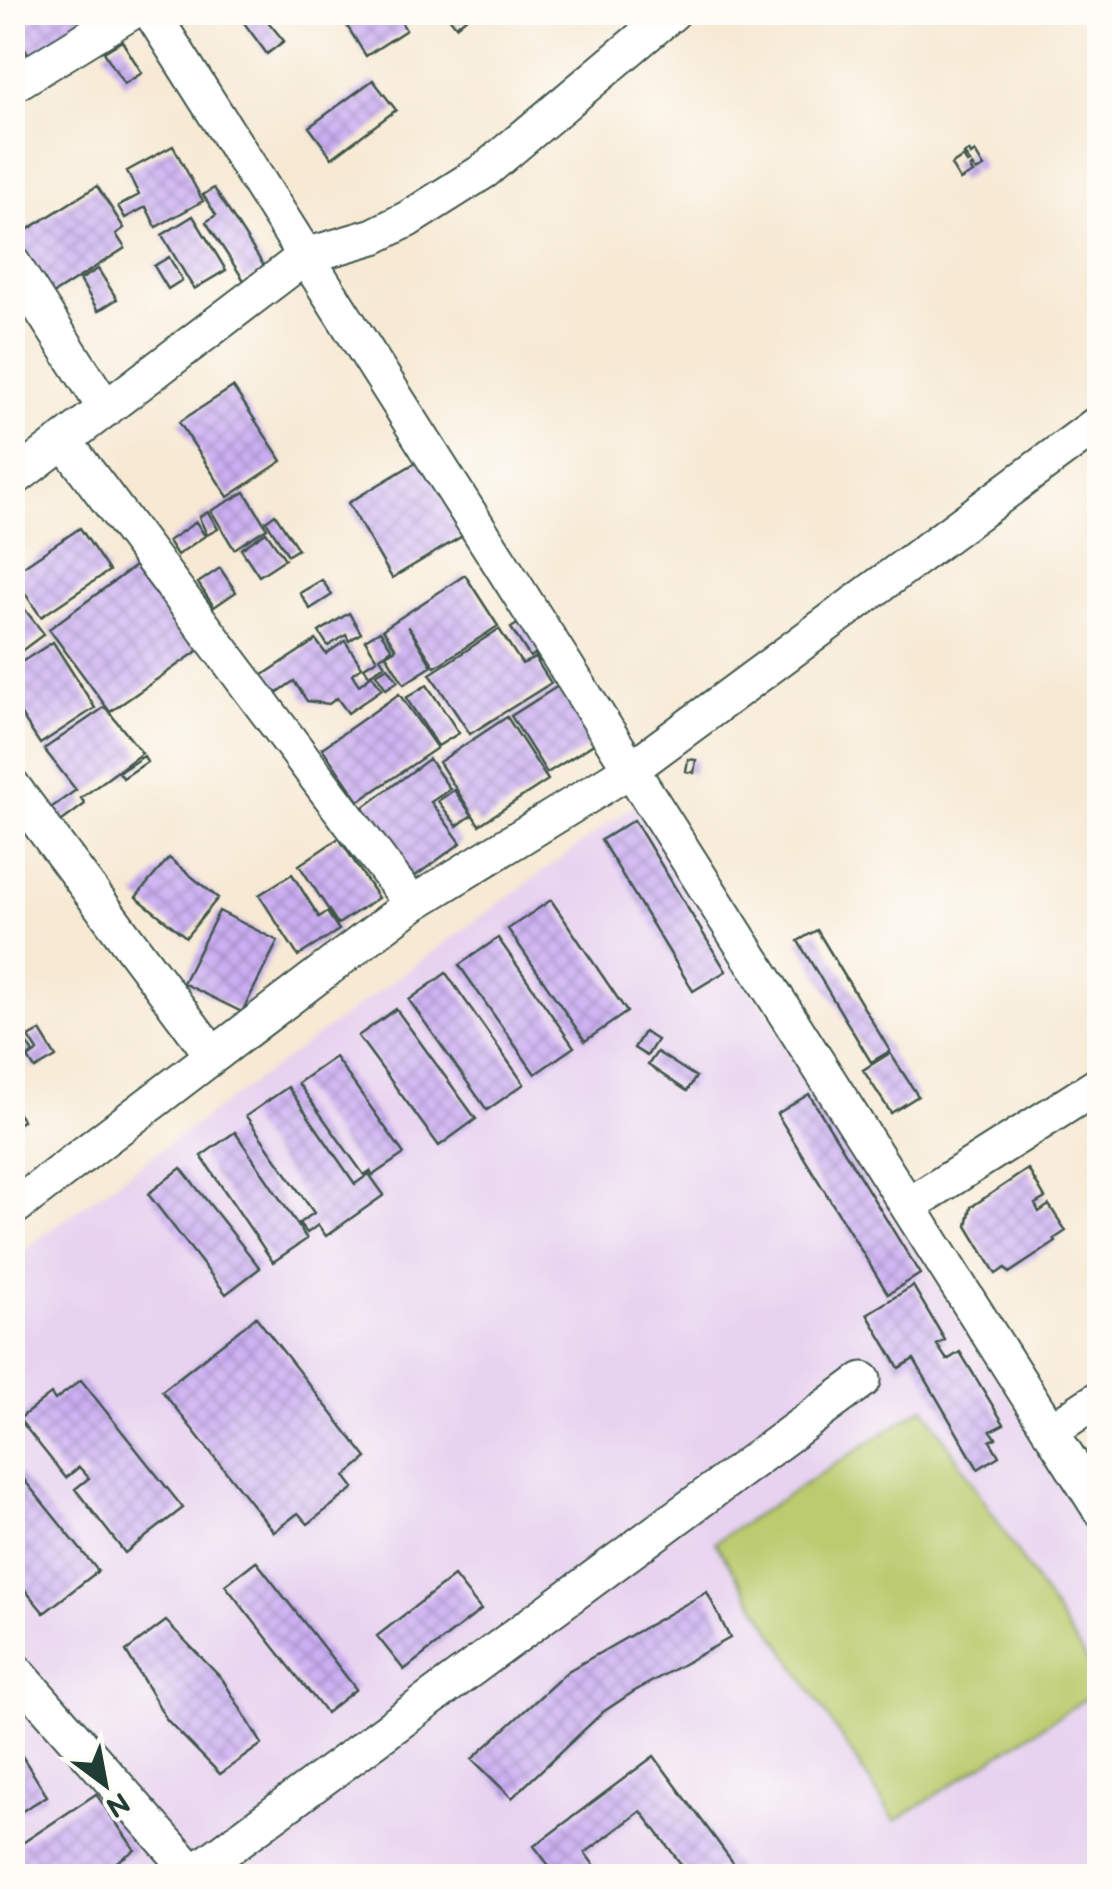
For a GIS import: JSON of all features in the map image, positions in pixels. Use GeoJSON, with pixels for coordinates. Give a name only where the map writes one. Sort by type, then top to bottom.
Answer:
{"type":"FeatureCollection","features":[{"type":"Feature","properties":{"kind":"street"},"geometry":{"type":"LineString","coordinates":[[12,85],[131,12]]}},
{"type":"Feature","properties":{"kind":"street"},"geometry":{"type":"LineString","coordinates":[[152,12],[1100,1509]]}},
{"type":"Feature","properties":{"kind":"street"},"geometry":{"type":"LineString","coordinates":[[12,480],[306,256],[391,228],[484,171],[673,12]]}},
{"type":"Feature","properties":{"kind":"street"},"geometry":{"type":"LineString","coordinates":[[12,264],[106,409]]}},
{"type":"Feature","properties":{"kind":"street"},"geometry":{"type":"LineString","coordinates":[[14,1206],[412,904],[631,769],[1100,422]]}},
{"type":"Feature","properties":{"kind":"street"},"geometry":{"type":"LineString","coordinates":[[64,441],[412,904]]}},
{"type":"Feature","properties":{"kind":"street"},"geometry":{"type":"LineString","coordinates":[[12,786],[212,1054]]}},
{"type":"Feature","properties":{"kind":"street"},"geometry":{"type":"LineString","coordinates":[[908,1206],[1100,1084]]}},
{"type":"Feature","properties":{"kind":"street"},"geometry":{"type":"LineString","coordinates":[[12,1668],[192,1875],[863,1380]]}},
{"type":"Feature","properties":{"kind":"street"},"geometry":{"type":"LineString","coordinates":[[1050,1431],[1100,1398]]}},
{"type":"Feature","properties":{"kind":"shaded area"},"geometry":{"type":"Polygon","coordinates":[[[636,804],[1099,1539],[1099,1876],[13,1876],[12,1258],[636,804]]]}},
{"type":"Feature","properties":{"kind":"green space"},"geometry":{"type":"Polygon","coordinates":[[[924,1407],[1099,1680],[1099,1690],[895,1821],[715,1542],[924,1407]]]}},
{"type":"Feature","properties":{"kind":"building"},"geometry":{"type":"Polygon","coordinates":[[[12,12],[110,12],[36,66],[12,28],[12,12]]]}},
{"type":"Feature","properties":{"kind":"building"},"geometry":{"type":"Polygon","coordinates":[[[242,12],[260,12],[284,41],[267,54],[239,16],[242,12]]]}},
{"type":"Feature","properties":{"kind":"building"},"geometry":{"type":"Polygon","coordinates":[[[351,12],[395,12],[406,30],[366,56],[342,18],[351,12]]]}},
{"type":"Feature","properties":{"kind":"building"},"geometry":{"type":"Polygon","coordinates":[[[445,12],[473,12],[456,26],[445,12]]]}},
{"type":"Feature","properties":{"kind":"building"},"geometry":{"type":"Polygon","coordinates":[[[122,41],[142,73],[124,84],[104,52],[122,41]]]}},
{"type":"Feature","properties":{"kind":"building"},"geometry":{"type":"Polygon","coordinates":[[[373,80],[396,110],[332,158],[309,127],[373,80]]]}},
{"type":"Feature","properties":{"kind":"building"},"geometry":{"type":"Polygon","coordinates":[[[173,146],[203,201],[156,227],[146,207],[125,218],[118,206],[139,195],[127,171],[173,146]]]}},
{"type":"Feature","properties":{"kind":"building"},"geometry":{"type":"Polygon","coordinates":[[[969,151],[971,155],[975,152],[984,167],[976,171],[972,166],[973,173],[960,180],[951,165],[963,157],[970,162],[964,154],[969,151]]]}},
{"type":"Feature","properties":{"kind":"building"},"geometry":{"type":"Polygon","coordinates":[[[97,186],[124,228],[116,234],[125,248],[50,296],[13,239],[97,186]]]}},
{"type":"Feature","properties":{"kind":"building"},"geometry":{"type":"Polygon","coordinates":[[[214,188],[266,269],[245,282],[206,222],[216,215],[203,195],[214,188]]]}},
{"type":"Feature","properties":{"kind":"building"},"geometry":{"type":"Polygon","coordinates":[[[193,216],[226,270],[194,289],[162,235],[193,216]]]}},
{"type":"Feature","properties":{"kind":"building"},"geometry":{"type":"Polygon","coordinates":[[[169,257],[182,280],[168,289],[154,266],[169,257]]]}},
{"type":"Feature","properties":{"kind":"building"},"geometry":{"type":"Polygon","coordinates":[[[98,269],[117,299],[98,311],[80,280],[98,269]]]}},
{"type":"Feature","properties":{"kind":"building"},"geometry":{"type":"Polygon","coordinates":[[[233,387],[282,461],[228,497],[179,422],[233,387]]]}},
{"type":"Feature","properties":{"kind":"building"},"geometry":{"type":"Polygon","coordinates":[[[440,448],[484,523],[392,578],[348,503],[440,448]]]}},
{"type":"Feature","properties":{"kind":"building"},"geometry":{"type":"Polygon","coordinates":[[[245,492],[267,528],[234,549],[211,511],[245,492]]]}},
{"type":"Feature","properties":{"kind":"building"},"geometry":{"type":"Polygon","coordinates":[[[208,512],[218,529],[207,535],[199,517],[208,512]]]}},
{"type":"Feature","properties":{"kind":"building"},"geometry":{"type":"Polygon","coordinates":[[[275,514],[298,549],[288,555],[266,521],[275,514]]]}},
{"type":"Feature","properties":{"kind":"building"},"geometry":{"type":"Polygon","coordinates":[[[196,522],[205,536],[177,555],[168,541],[196,522]]]}},
{"type":"Feature","properties":{"kind":"building"},"geometry":{"type":"Polygon","coordinates":[[[80,528],[109,571],[41,617],[12,574],[80,528]]]}},
{"type":"Feature","properties":{"kind":"building"},"geometry":{"type":"Polygon","coordinates":[[[266,532],[285,559],[259,576],[241,549],[266,532]]]}},
{"type":"Feature","properties":{"kind":"building"},"geometry":{"type":"Polygon","coordinates":[[[135,566],[199,650],[110,712],[49,629],[135,566]]]}},
{"type":"Feature","properties":{"kind":"building"},"geometry":{"type":"Polygon","coordinates":[[[220,568],[236,592],[214,607],[198,583],[220,568]]]}},
{"type":"Feature","properties":{"kind":"building"},"geometry":{"type":"Polygon","coordinates":[[[465,575],[498,626],[435,667],[408,626],[432,666],[404,684],[386,655],[396,649],[383,629],[465,575]]]}},
{"type":"Feature","properties":{"kind":"building"},"geometry":{"type":"Polygon","coordinates":[[[322,580],[332,595],[310,609],[300,593],[322,580]]]}},
{"type":"Feature","properties":{"kind":"building"},"geometry":{"type":"Polygon","coordinates":[[[12,593],[44,634],[12,658],[12,593]]]}},
{"type":"Feature","properties":{"kind":"building"},"geometry":{"type":"Polygon","coordinates":[[[536,612],[560,649],[539,662],[535,654],[530,657],[511,628],[536,612]]]}},
{"type":"Feature","properties":{"kind":"building"},"geometry":{"type":"Polygon","coordinates":[[[349,613],[361,633],[349,641],[346,635],[328,646],[319,632],[349,613]]]}},
{"type":"Feature","properties":{"kind":"building"},"geometry":{"type":"Polygon","coordinates":[[[499,629],[522,664],[535,658],[551,683],[470,734],[430,674],[499,629]]]}},
{"type":"Feature","properties":{"kind":"building"},"geometry":{"type":"Polygon","coordinates":[[[380,631],[392,649],[380,657],[385,665],[369,675],[364,667],[377,659],[365,640],[380,631]]]}},
{"type":"Feature","properties":{"kind":"building"},"geometry":{"type":"Polygon","coordinates":[[[316,640],[326,654],[345,641],[362,667],[352,674],[359,685],[372,675],[382,689],[348,713],[337,698],[329,704],[307,701],[294,681],[269,698],[260,677],[316,640]]]}},
{"type":"Feature","properties":{"kind":"building"},"geometry":{"type":"Polygon","coordinates":[[[53,642],[95,708],[40,744],[12,701],[12,668],[53,642]]]}},
{"type":"Feature","properties":{"kind":"building"},"geometry":{"type":"Polygon","coordinates":[[[388,667],[398,681],[386,689],[376,674],[388,667]]]}},
{"type":"Feature","properties":{"kind":"building"},"geometry":{"type":"Polygon","coordinates":[[[563,683],[600,740],[547,773],[511,716],[563,683]]]}},
{"type":"Feature","properties":{"kind":"building"},"geometry":{"type":"Polygon","coordinates":[[[427,685],[459,733],[438,746],[406,698],[427,685]]]}},
{"type":"Feature","properties":{"kind":"building"},"geometry":{"type":"Polygon","coordinates":[[[399,694],[437,748],[359,801],[322,748],[399,694]]]}},
{"type":"Feature","properties":{"kind":"building"},"geometry":{"type":"Polygon","coordinates":[[[105,707],[142,753],[81,798],[85,804],[58,824],[48,810],[76,790],[44,749],[105,707]]]}},
{"type":"Feature","properties":{"kind":"building"},"geometry":{"type":"Polygon","coordinates":[[[507,717],[548,780],[479,825],[439,762],[507,717]]]}},
{"type":"Feature","properties":{"kind":"building"},"geometry":{"type":"Polygon","coordinates":[[[144,756],[147,762],[123,778],[119,772],[144,756]]]}},
{"type":"Feature","properties":{"kind":"building"},"geometry":{"type":"Polygon","coordinates":[[[429,759],[450,789],[431,802],[461,843],[407,882],[357,812],[429,759]]]}},
{"type":"Feature","properties":{"kind":"building"},"geometry":{"type":"Polygon","coordinates":[[[688,759],[696,760],[694,773],[686,771],[688,759]]]}},
{"type":"Feature","properties":{"kind":"building"},"geometry":{"type":"Polygon","coordinates":[[[454,790],[472,815],[457,826],[438,801],[454,790]]]}},
{"type":"Feature","properties":{"kind":"building"},"geometry":{"type":"Polygon","coordinates":[[[634,820],[726,971],[693,991],[601,840],[634,820]]]}},
{"type":"Feature","properties":{"kind":"building"},"geometry":{"type":"Polygon","coordinates":[[[339,838],[378,898],[338,924],[299,865],[339,838]]]}},
{"type":"Feature","properties":{"kind":"building"},"geometry":{"type":"Polygon","coordinates":[[[169,858],[218,898],[186,937],[136,897],[169,858]]]}},
{"type":"Feature","properties":{"kind":"building"},"geometry":{"type":"Polygon","coordinates":[[[292,874],[319,917],[327,912],[339,930],[298,956],[259,895],[292,874]]]}},
{"type":"Feature","properties":{"kind":"building"},"geometry":{"type":"Polygon","coordinates":[[[551,900],[627,1012],[585,1041],[508,929],[551,900]]]}},
{"type":"Feature","properties":{"kind":"building"},"geometry":{"type":"Polygon","coordinates":[[[219,911],[278,941],[242,1012],[183,983],[219,911]]]}},
{"type":"Feature","properties":{"kind":"building"},"geometry":{"type":"Polygon","coordinates":[[[817,930],[890,1051],[871,1062],[798,941],[817,930]]]}},
{"type":"Feature","properties":{"kind":"building"},"geometry":{"type":"Polygon","coordinates":[[[498,938],[574,1047],[535,1074],[459,965],[498,938]]]}},
{"type":"Feature","properties":{"kind":"building"},"geometry":{"type":"Polygon","coordinates":[[[446,973],[524,1084],[487,1110],[409,1000],[446,973]]]}},
{"type":"Feature","properties":{"kind":"building"},"geometry":{"type":"Polygon","coordinates":[[[396,1009],[476,1119],[439,1146],[358,1036],[396,1009]]]}},
{"type":"Feature","properties":{"kind":"building"},"geometry":{"type":"Polygon","coordinates":[[[40,1031],[56,1057],[35,1069],[28,1058],[38,1051],[29,1037],[40,1031]]]}},
{"type":"Feature","properties":{"kind":"building"},"geometry":{"type":"Polygon","coordinates":[[[644,1032],[657,1040],[647,1056],[634,1048],[644,1032]]]}},
{"type":"Feature","properties":{"kind":"building"},"geometry":{"type":"Polygon","coordinates":[[[20,1033],[33,1053],[12,1071],[12,1038],[20,1033]]]}},
{"type":"Feature","properties":{"kind":"building"},"geometry":{"type":"Polygon","coordinates":[[[657,1052],[696,1077],[687,1091],[648,1065],[657,1052]]]}},
{"type":"Feature","properties":{"kind":"building"},"geometry":{"type":"Polygon","coordinates":[[[890,1053],[918,1096],[891,1113],[863,1070],[890,1053]]]}},
{"type":"Feature","properties":{"kind":"building"},"geometry":{"type":"Polygon","coordinates":[[[335,1057],[404,1154],[373,1175],[370,1171],[364,1175],[298,1083],[335,1057]]]}},
{"type":"Feature","properties":{"kind":"building"},"geometry":{"type":"Polygon","coordinates":[[[288,1087],[355,1184],[369,1174],[384,1195],[326,1236],[318,1225],[307,1233],[299,1223],[314,1213],[246,1116],[288,1087]]]}},
{"type":"Feature","properties":{"kind":"building"},"geometry":{"type":"Polygon","coordinates":[[[809,1094],[920,1274],[888,1294],[777,1114],[809,1094]]]}},
{"type":"Feature","properties":{"kind":"building"},"geometry":{"type":"Polygon","coordinates":[[[12,1105],[23,1121],[12,1127],[12,1105]]]}},
{"type":"Feature","properties":{"kind":"building"},"geometry":{"type":"Polygon","coordinates":[[[235,1132],[307,1239],[273,1262],[201,1156],[235,1132]]]}},
{"type":"Feature","properties":{"kind":"building"},"geometry":{"type":"Polygon","coordinates":[[[181,1168],[260,1268],[226,1294],[148,1194],[181,1168]]]}},
{"type":"Feature","properties":{"kind":"building"},"geometry":{"type":"Polygon","coordinates":[[[1028,1169],[1045,1198],[1035,1204],[1039,1212],[1049,1205],[1066,1231],[1009,1273],[1005,1268],[996,1274],[967,1226],[971,1207],[1028,1169]]]}},
{"type":"Feature","properties":{"kind":"building"},"geometry":{"type":"Polygon","coordinates":[[[913,1286],[945,1340],[937,1345],[947,1360],[960,1352],[1004,1424],[991,1431],[996,1438],[990,1441],[999,1456],[978,1469],[914,1359],[899,1368],[867,1314],[913,1286]]]}},
{"type":"Feature","properties":{"kind":"building"},"geometry":{"type":"Polygon","coordinates":[[[256,1317],[367,1458],[345,1476],[354,1488],[308,1524],[298,1513],[274,1532],[162,1391],[256,1317]]]}},
{"type":"Feature","properties":{"kind":"building"},"geometry":{"type":"Polygon","coordinates":[[[81,1380],[183,1508],[125,1553],[75,1489],[89,1478],[79,1467],[66,1478],[19,1419],[51,1394],[55,1400],[81,1380]]]}},
{"type":"Feature","properties":{"kind":"building"},"geometry":{"type":"Polygon","coordinates":[[[12,1465],[98,1571],[44,1613],[12,1574],[12,1465]]]}},
{"type":"Feature","properties":{"kind":"building"},"geometry":{"type":"Polygon","coordinates":[[[256,1561],[356,1689],[326,1713],[225,1585],[256,1561]]]}},
{"type":"Feature","properties":{"kind":"building"},"geometry":{"type":"Polygon","coordinates":[[[454,1576],[481,1610],[404,1670],[377,1636],[454,1576]]]}},
{"type":"Feature","properties":{"kind":"building"},"geometry":{"type":"Polygon","coordinates":[[[707,1592],[730,1638],[603,1712],[512,1798],[472,1759],[568,1671],[707,1592]]]}},
{"type":"Feature","properties":{"kind":"building"},"geometry":{"type":"Polygon","coordinates":[[[166,1621],[223,1680],[262,1744],[220,1774],[167,1720],[126,1651],[166,1621]]]}},
{"type":"Feature","properties":{"kind":"building"},"geometry":{"type":"Polygon","coordinates":[[[12,1740],[47,1796],[12,1817],[12,1740]]]}},
{"type":"Feature","properties":{"kind":"building"},"geometry":{"type":"Polygon","coordinates":[[[654,1756],[740,1872],[734,1876],[690,1876],[641,1811],[585,1853],[602,1876],[557,1876],[534,1846],[654,1756]]]}},
{"type":"Feature","properties":{"kind":"building"},"geometry":{"type":"Polygon","coordinates":[[[96,1794],[135,1850],[95,1876],[12,1876],[12,1850],[96,1794]]]}}]}
